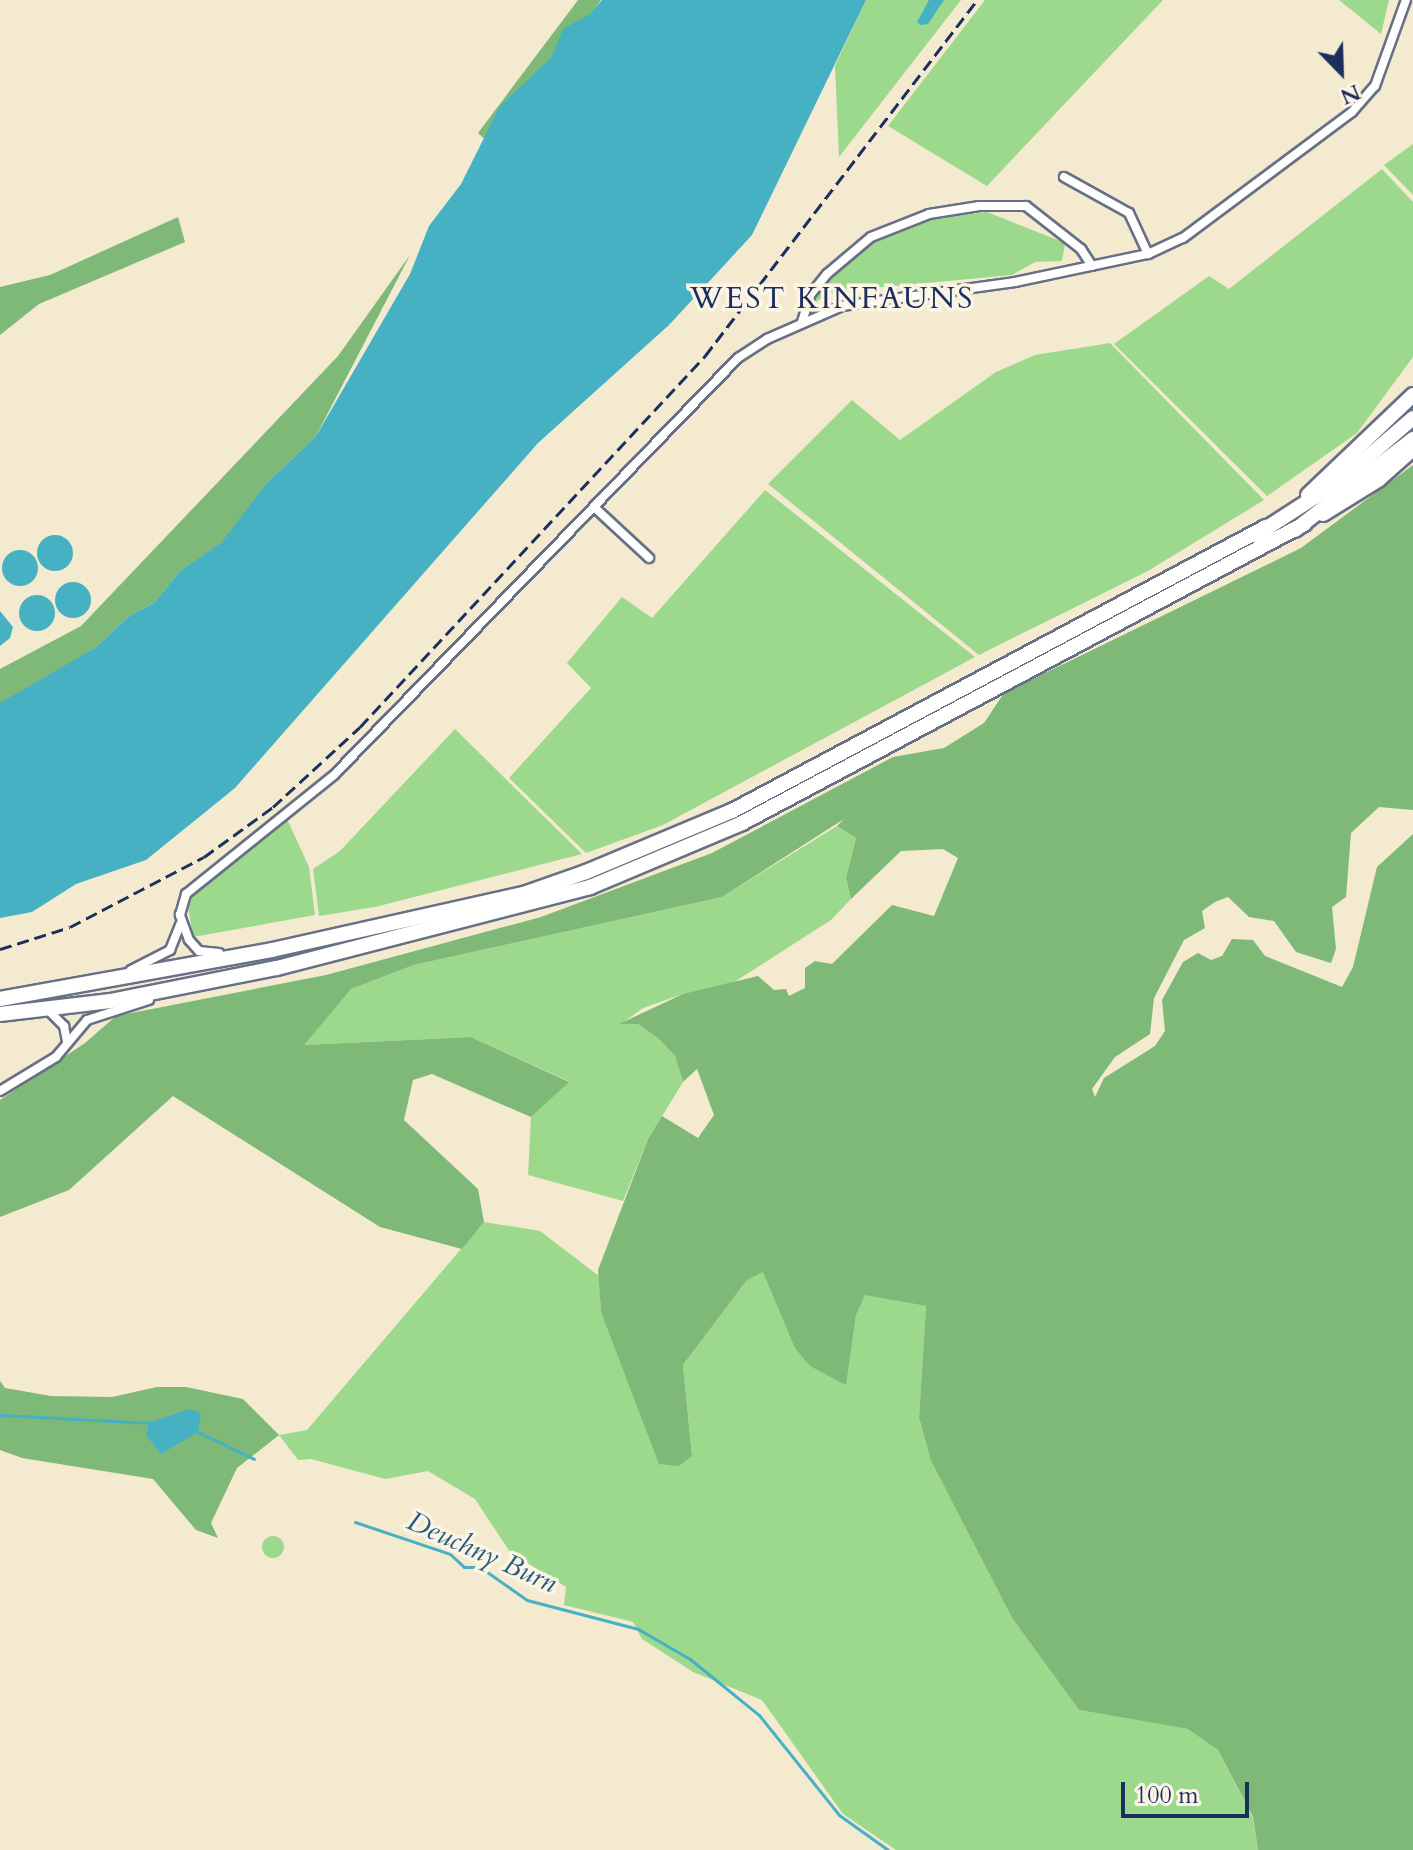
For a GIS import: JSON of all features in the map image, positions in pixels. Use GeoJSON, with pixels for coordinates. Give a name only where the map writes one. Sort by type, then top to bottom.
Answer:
{"type":"FeatureCollection","features":[{"type":"Feature","properties":{"kind":"highway"},"geometry":{"type":"LineString","coordinates":[[1256,535],[1338,470],[1413,395]]}},
{"type":"Feature","properties":{"kind":"highway"},"geometry":{"type":"LineString","coordinates":[[0,999],[272,950],[526,893],[654,846],[732,811],[1256,535],[1341,480],[1413,418]]}},
{"type":"Feature","properties":{"kind":"highway"},"geometry":{"type":"LineString","coordinates":[[1295,530],[1413,439]]}},
{"type":"Feature","properties":{"kind":"highway"},"geometry":{"type":"LineString","coordinates":[[0,1014],[48,1010],[199,984],[526,908],[659,861],[742,823],[1295,530],[1378,480],[1413,449]]}},
{"type":"Feature","properties":{"kind":"street"},"geometry":{"type":"LineString","coordinates":[[98,982],[160,959],[170,950],[181,922],[186,894],[335,774],[738,358],[802,322],[842,306],[1092,266],[1148,254],[1183,238],[1352,112],[1375,86],[1406,0]]}},
{"type":"Feature","properties":{"kind":"street"},"geometry":{"type":"LineString","coordinates":[[1064,177],[1129,213],[1148,254]]}},
{"type":"Feature","properties":{"kind":"street"},"geometry":{"type":"LineString","coordinates":[[802,322],[810,295],[838,265],[871,237],[929,214],[1026,206],[1081,249],[1092,266]]}},
{"type":"Feature","properties":{"kind":"street"},"geometry":{"type":"LineString","coordinates":[[594,507],[649,558]]}},
{"type":"Feature","properties":{"kind":"street"},"geometry":{"type":"LineString","coordinates":[[181,922],[193,946],[203,953],[272,950]]}},
{"type":"Feature","properties":{"kind":"street"},"geometry":{"type":"LineString","coordinates":[[0,1091],[56,1057],[96,1015],[199,984]]}},
{"type":"Feature","properties":{"kind":"street"},"geometry":{"type":"LineString","coordinates":[[48,1010],[64,1026],[67,1042]]}},
{"type":"Feature","properties":{"kind":"green space"},"geometry":{"type":"Polygon","coordinates":[[[578,0],[601,0],[493,147],[478,133],[578,0]]]}},
{"type":"Feature","properties":{"kind":"green space"},"geometry":{"type":"Polygon","coordinates":[[[866,0],[961,0],[839,157],[835,66],[866,0]]]}},
{"type":"Feature","properties":{"kind":"green space"},"geometry":{"type":"Polygon","coordinates":[[[985,0],[1163,0],[987,186],[888,126],[985,0]]]}},
{"type":"Feature","properties":{"kind":"green space"},"geometry":{"type":"Polygon","coordinates":[[[1339,0],[1389,0],[1381,34],[1339,0]]]}},
{"type":"Feature","properties":{"kind":"green space"},"geometry":{"type":"Polygon","coordinates":[[[1413,144],[1413,195],[1384,165],[1413,144]]]}},
{"type":"Feature","properties":{"kind":"green space"},"geometry":{"type":"Polygon","coordinates":[[[1382,169],[1413,202],[1413,357],[1357,433],[1267,496],[1114,344],[1209,276],[1229,289],[1382,169]]]}},
{"type":"Feature","properties":{"kind":"green space"},"geometry":{"type":"Polygon","coordinates":[[[987,212],[1065,243],[1062,261],[1035,262],[1012,275],[830,292],[815,303],[813,298],[851,257],[879,238],[933,219],[987,212]]]}},
{"type":"Feature","properties":{"kind":"green space"},"geometry":{"type":"Polygon","coordinates":[[[178,217],[185,242],[39,304],[0,335],[0,287],[50,275],[178,217]]]}},
{"type":"Feature","properties":{"kind":"green space"},"geometry":{"type":"Polygon","coordinates":[[[410,255],[316,436],[266,484],[226,541],[179,572],[155,602],[128,617],[95,648],[0,710],[0,669],[81,626],[338,356],[410,255]]]}},
{"type":"Feature","properties":{"kind":"green space"},"geometry":{"type":"Polygon","coordinates":[[[1110,343],[1264,500],[1148,571],[979,655],[768,484],[852,400],[900,440],[996,372],[1035,355],[1110,343]]]}},
{"type":"Feature","properties":{"kind":"green space"},"geometry":{"type":"Polygon","coordinates":[[[1413,465],[1413,810],[1379,807],[1351,833],[1346,897],[1332,907],[1336,949],[1331,963],[1296,952],[1274,921],[1249,917],[1228,897],[1202,911],[1205,928],[1184,940],[1154,998],[1150,1034],[1115,1057],[1092,1089],[1095,1097],[1104,1078],[1155,1046],[1165,1031],[1162,1000],[1183,962],[1198,953],[1211,960],[1222,956],[1232,939],[1253,940],[1265,956],[1342,987],[1353,967],[1377,867],[1413,834],[1413,1850],[1258,1850],[1253,1817],[1218,1750],[1188,1729],[1079,1710],[1012,1618],[931,1461],[919,1418],[926,1306],[865,1295],[856,1315],[846,1385],[810,1366],[795,1348],[763,1272],[747,1280],[683,1365],[692,1456],[679,1466],[659,1464],[601,1312],[598,1270],[648,1139],[662,1116],[698,1138],[714,1115],[697,1069],[683,1082],[675,1056],[659,1039],[638,1024],[619,1024],[683,994],[758,976],[774,990],[786,989],[789,996],[805,988],[805,968],[815,961],[832,964],[892,905],[934,916],[958,858],[943,849],[901,851],[851,899],[846,878],[856,838],[837,826],[844,819],[722,897],[414,965],[351,989],[304,1045],[471,1037],[569,1082],[531,1117],[432,1074],[413,1080],[404,1120],[478,1189],[484,1222],[462,1249],[380,1227],[173,1096],[69,1190],[0,1217],[0,1100],[85,1043],[116,1016],[326,975],[541,917],[712,853],[893,757],[944,748],[984,723],[1004,693],[1301,548],[1413,465]]]}},
{"type":"Feature","properties":{"kind":"green space"},"geometry":{"type":"Polygon","coordinates":[[[765,490],[975,657],[663,825],[586,853],[509,778],[591,688],[567,663],[622,597],[652,618],[765,490]]]}},
{"type":"Feature","properties":{"kind":"green space"},"geometry":{"type":"Polygon","coordinates":[[[455,729],[582,854],[375,907],[319,916],[313,869],[340,851],[455,729]]]}},
{"type":"Feature","properties":{"kind":"green space"},"geometry":{"type":"Polygon","coordinates":[[[287,819],[309,867],[315,915],[193,937],[187,900],[287,819]]]}},
{"type":"Feature","properties":{"kind":"green space"},"geometry":{"type":"Polygon","coordinates":[[[837,826],[856,838],[846,878],[851,899],[831,920],[728,986],[683,994],[643,1008],[621,1024],[638,1024],[659,1039],[675,1056],[683,1082],[648,1139],[623,1201],[528,1175],[531,1117],[568,1081],[471,1037],[303,1045],[351,989],[414,965],[722,897],[837,826]]]}},
{"type":"Feature","properties":{"kind":"green space"},"geometry":{"type":"Polygon","coordinates":[[[484,1222],[540,1231],[599,1276],[601,1312],[692,1456],[683,1365],[747,1280],[763,1271],[845,1385],[856,1315],[865,1294],[926,1306],[919,1418],[931,1461],[1012,1618],[1079,1710],[1189,1729],[1218,1750],[1253,1818],[1258,1850],[896,1850],[843,1814],[762,1700],[693,1672],[642,1639],[633,1622],[564,1605],[566,1587],[510,1552],[475,1499],[428,1471],[385,1479],[311,1459],[298,1460],[279,1435],[307,1430],[484,1222]]]}},
{"type":"Feature","properties":{"kind":"green space"},"geometry":{"type":"Polygon","coordinates":[[[0,1381],[5,1388],[51,1396],[112,1397],[157,1387],[186,1387],[243,1399],[279,1435],[237,1468],[211,1523],[218,1538],[196,1530],[153,1479],[22,1458],[0,1450],[0,1381]]]}},
{"type":"Feature","properties":{"kind":"green space"},"geometry":{"type":"Polygon","coordinates":[[[269,1536],[277,1536],[284,1547],[277,1558],[269,1558],[262,1551],[262,1543],[269,1536]]]}},
{"type":"Feature","properties":{"kind":"water"},"geometry":{"type":"Polygon","coordinates":[[[602,0],[866,0],[752,235],[669,325],[538,443],[235,788],[146,860],[76,884],[32,912],[0,918],[0,703],[95,648],[128,617],[155,602],[179,572],[221,543],[266,484],[316,436],[410,274],[429,226],[461,184],[500,106],[551,58],[563,29],[590,14],[602,0]]]}},
{"type":"Feature","properties":{"kind":"water"},"geometry":{"type":"Polygon","coordinates":[[[929,0],[944,0],[928,24],[921,25],[917,22],[929,0]]]}},
{"type":"Feature","properties":{"kind":"water"},"geometry":{"type":"Polygon","coordinates":[[[55,535],[68,540],[73,553],[68,566],[55,571],[42,566],[37,553],[42,540],[55,535]]]}},
{"type":"Feature","properties":{"kind":"water"},"geometry":{"type":"Polygon","coordinates":[[[20,550],[33,555],[38,568],[33,581],[20,586],[7,581],[2,568],[7,555],[20,550]]]}},
{"type":"Feature","properties":{"kind":"water"},"geometry":{"type":"Polygon","coordinates":[[[73,582],[86,587],[91,600],[86,613],[73,618],[60,613],[55,600],[60,587],[73,582]]]}},
{"type":"Feature","properties":{"kind":"water"},"geometry":{"type":"Polygon","coordinates":[[[37,595],[50,600],[55,613],[50,626],[37,631],[24,626],[19,613],[24,600],[37,595]]]}},
{"type":"Feature","properties":{"kind":"water"},"geometry":{"type":"Polygon","coordinates":[[[0,611],[13,627],[10,638],[0,646],[0,611]]]}},
{"type":"Feature","properties":{"kind":"water"},"geometry":{"type":"Polygon","coordinates":[[[189,1409],[201,1413],[198,1432],[161,1454],[146,1435],[149,1423],[189,1409]]]}},
{"type":"Feature","properties":{"kind":"waterway","name":"Deuchny Burn"},"geometry":{"type":"LineString","coordinates":[[0,1415],[152,1423]]}},
{"type":"Feature","properties":{"kind":"waterway"},"geometry":{"type":"LineString","coordinates":[[198,1432],[254,1459]]}},
{"type":"Feature","properties":{"kind":"waterway","name":"Deuchny Burn"},"geometry":{"type":"LineString","coordinates":[[355,1522],[450,1554],[464,1567],[480,1567],[527,1600],[638,1629],[690,1659],[759,1715],[839,1815],[888,1850]]}},
{"type":"Feature","properties":{"kind":"railway"},"geometry":{"type":"LineString","coordinates":[[0,949],[70,927],[204,857],[273,807],[360,727],[705,356],[977,0]]}},
{"type":"Feature","properties":{"kind":"district","name":"WEST KINFAUNS"},"geometry":{"type":"Point","coordinates":[832,299]}}]}
